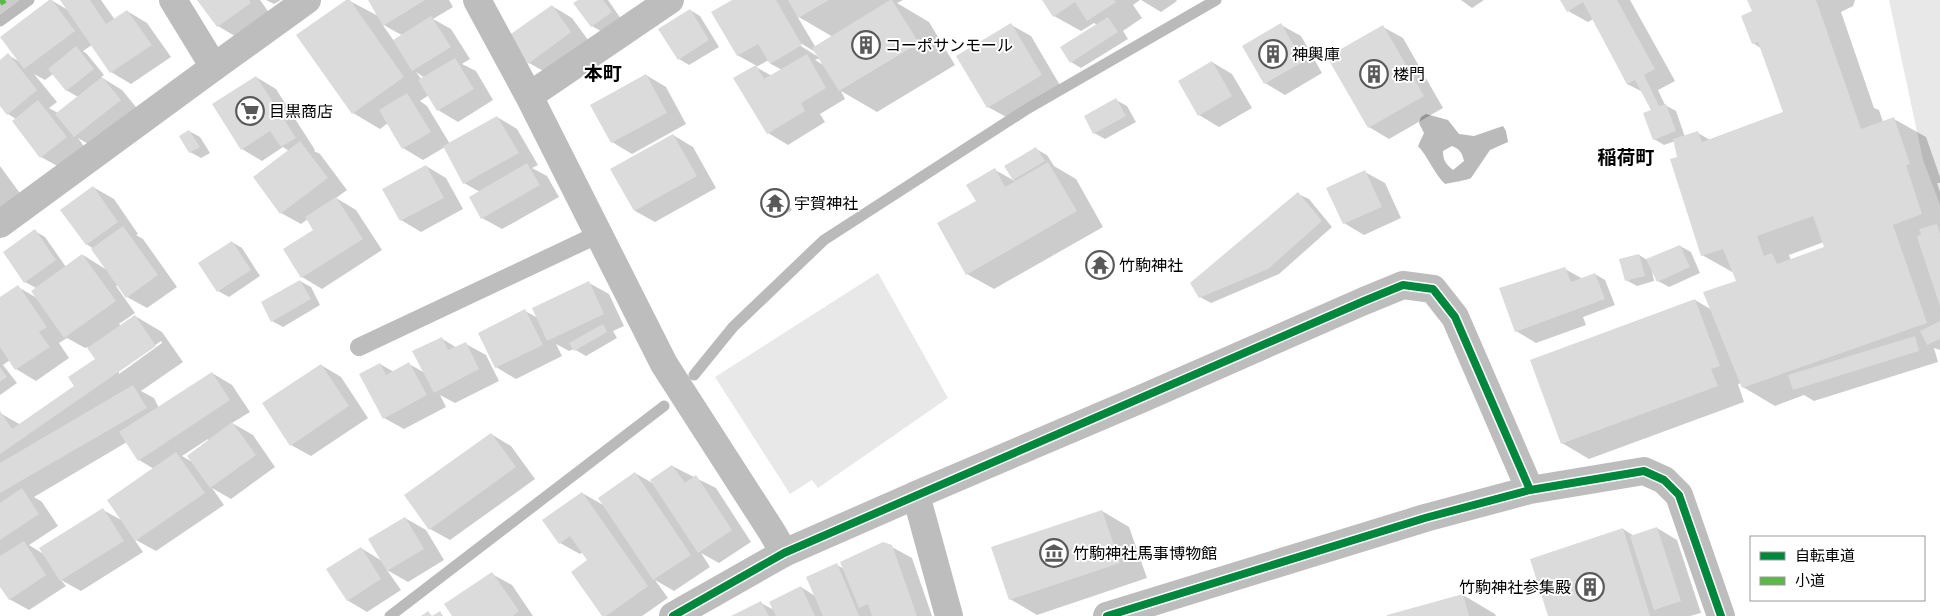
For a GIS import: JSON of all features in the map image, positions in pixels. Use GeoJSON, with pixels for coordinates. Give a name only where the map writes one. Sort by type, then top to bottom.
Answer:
{"type":"FeatureCollection","features":[{"type":"Feature","properties":{"kind":"street"},"geometry":{"type":"LineString","coordinates":[[173,0],[214,67]]}},
{"type":"Feature","properties":{"kind":"street"},"geometry":{"type":"LineString","coordinates":[[0,224],[306,0]]}},
{"type":"Feature","properties":{"kind":"street"},"geometry":{"type":"LineString","coordinates":[[477,0],[529,96],[664,364],[784,553]]}},
{"type":"Feature","properties":{"kind":"street"},"geometry":{"type":"LineString","coordinates":[[529,96],[670,0]]}},
{"type":"Feature","properties":{"kind":"street"},"geometry":{"type":"LineString","coordinates":[[673,616],[784,553],[1403,285],[1433,289],[1455,317],[1530,490]]}},
{"type":"Feature","properties":{"kind":"street"},"geometry":{"type":"LineString","coordinates":[[1107,616],[1425,518],[1530,490],[1644,471],[1664,480],[1679,495],[1721,616]]}},
{"type":"Feature","properties":{"kind":"street"},"geometry":{"type":"LineString","coordinates":[[916,495],[949,616]]}},
{"type":"Feature","properties":{"kind":"lane"},"geometry":{"type":"LineString","coordinates":[[359,346],[599,234]]}},
{"type":"Feature","properties":{"kind":"shaded area"},"geometry":{"type":"Polygon","coordinates":[[[1889,0],[1940,0],[1940,205],[1923,160],[1889,0]]]}},
{"type":"Feature","properties":{"kind":"shaded area"},"geometry":{"type":"Polygon","coordinates":[[[1426,114],[1448,120],[1459,134],[1474,136],[1503,126],[1508,142],[1490,150],[1471,178],[1445,184],[1418,146],[1424,133],[1419,123],[1421,117],[1426,114]],[[1452,146],[1443,151],[1445,162],[1453,170],[1464,161],[1457,148],[1452,146]]]}},
{"type":"Feature","properties":{"kind":"shaded area"},"geometry":{"type":"Polygon","coordinates":[[[878,273],[948,398],[818,488],[812,480],[790,494],[715,377],[878,273]]]}},
{"type":"Feature","properties":{"kind":"building"},"geometry":{"type":"Polygon","coordinates":[[[49,0],[52,0],[75,31],[24,69],[0,37],[49,0]]]}},
{"type":"Feature","properties":{"kind":"building"},"geometry":{"type":"Polygon","coordinates":[[[60,0],[90,0],[106,24],[127,10],[152,45],[110,73],[60,0]]]}},
{"type":"Feature","properties":{"kind":"building"},"geometry":{"type":"Polygon","coordinates":[[[197,0],[249,0],[251,3],[217,27],[197,0]]]}},
{"type":"Feature","properties":{"kind":"building"},"geometry":{"type":"Polygon","coordinates":[[[346,0],[350,0],[404,77],[352,114],[296,35],[346,0]]]}},
{"type":"Feature","properties":{"kind":"building"},"geometry":{"type":"Polygon","coordinates":[[[368,0],[425,0],[383,26],[368,0]]]}},
{"type":"Feature","properties":{"kind":"building"},"geometry":{"type":"Polygon","coordinates":[[[578,0],[603,0],[612,12],[591,27],[573,3],[578,0]]]}},
{"type":"Feature","properties":{"kind":"building"},"geometry":{"type":"Polygon","coordinates":[[[732,0],[776,0],[802,45],[770,64],[758,44],[737,56],[711,12],[732,0]]]}},
{"type":"Feature","properties":{"kind":"building"},"geometry":{"type":"Polygon","coordinates":[[[788,0],[829,0],[798,18],[788,0]]]}},
{"type":"Feature","properties":{"kind":"building","name":"コーポサンモール"},"geometry":{"type":"Polygon","coordinates":[[[892,0],[919,43],[839,91],[812,48],[892,0]]]}},
{"type":"Feature","properties":{"kind":"building"},"geometry":{"type":"Polygon","coordinates":[[[1042,0],[1114,0],[1116,2],[1087,21],[1075,2],[1053,17],[1042,0]]]}},
{"type":"Feature","properties":{"kind":"building"},"geometry":{"type":"Polygon","coordinates":[[[1560,0],[1617,0],[1655,69],[1644,75],[1659,106],[1666,104],[1676,131],[1653,140],[1643,113],[1651,110],[1635,80],[1627,84],[1583,2],[1567,12],[1560,0]]]}},
{"type":"Feature","properties":{"kind":"building"},"geometry":{"type":"Polygon","coordinates":[[[1747,0],[1816,0],[1861,129],[1894,117],[1910,164],[1906,165],[1922,214],[1893,225],[1927,323],[1742,388],[1703,292],[1736,281],[1723,249],[1701,256],[1670,159],[1677,157],[1673,139],[1698,131],[1702,142],[1783,112],[1758,42],[1752,44],[1741,16],[1752,11],[1747,0]],[[1813,216],[1757,236],[1764,256],[1772,253],[1777,264],[1824,247],[1813,216]]]}},
{"type":"Feature","properties":{"kind":"building"},"geometry":{"type":"Polygon","coordinates":[[[552,5],[571,32],[528,64],[508,36],[552,5]]]}},
{"type":"Feature","properties":{"kind":"building"},"geometry":{"type":"Polygon","coordinates":[[[690,9],[709,40],[678,60],[658,29],[690,9]]]}},
{"type":"Feature","properties":{"kind":"building"},"geometry":{"type":"Polygon","coordinates":[[[431,16],[451,47],[412,71],[393,40],[431,16]]]}},
{"type":"Feature","properties":{"kind":"building"},"geometry":{"type":"Polygon","coordinates":[[[1108,17],[1118,32],[1070,63],[1060,47],[1108,17]]]}},
{"type":"Feature","properties":{"kind":"building"},"geometry":{"type":"Polygon","coordinates":[[[1011,23],[1042,75],[987,108],[956,56],[1011,23]]]}},
{"type":"Feature","properties":{"kind":"building","name":"神輿庫"},"geometry":{"type":"Polygon","coordinates":[[[1281,23],[1303,62],[1264,84],[1242,46],[1281,23]]]}},
{"type":"Feature","properties":{"kind":"building","name":"楼門"},"geometry":{"type":"Polygon","coordinates":[[[1383,25],[1424,96],[1368,128],[1327,57],[1383,25]]]}},
{"type":"Feature","properties":{"kind":"building"},"geometry":{"type":"Polygon","coordinates":[[[76,46],[94,69],[66,91],[48,69],[76,46]]]}},
{"type":"Feature","properties":{"kind":"building"},"geometry":{"type":"Polygon","coordinates":[[[8,53],[37,90],[7,115],[0,106],[0,60],[8,53]]]}},
{"type":"Feature","properties":{"kind":"building"},"geometry":{"type":"Polygon","coordinates":[[[807,54],[826,88],[801,103],[805,111],[767,134],[733,78],[756,65],[764,79],[807,54]]]}},
{"type":"Feature","properties":{"kind":"building"},"geometry":{"type":"Polygon","coordinates":[[[455,58],[474,89],[437,111],[418,80],[455,58]]]}},
{"type":"Feature","properties":{"kind":"building"},"geometry":{"type":"Polygon","coordinates":[[[1212,61],[1232,96],[1198,116],[1178,81],[1212,61]]]}},
{"type":"Feature","properties":{"kind":"building"},"geometry":{"type":"Polygon","coordinates":[[[646,74],[667,113],[611,143],[590,105],[646,74]]]}},
{"type":"Feature","properties":{"kind":"building"},"geometry":{"type":"Polygon","coordinates":[[[256,76],[296,138],[281,147],[270,131],[241,150],[212,104],[256,76]]]}},
{"type":"Feature","properties":{"kind":"building"},"geometry":{"type":"Polygon","coordinates":[[[102,77],[121,100],[74,137],[55,114],[102,77]]]}},
{"type":"Feature","properties":{"kind":"building"},"geometry":{"type":"Polygon","coordinates":[[[407,93],[431,132],[402,149],[379,110],[407,93]]]}},
{"type":"Feature","properties":{"kind":"building"},"geometry":{"type":"Polygon","coordinates":[[[1116,98],[1126,116],[1093,134],[1084,116],[1116,98]]]}},
{"type":"Feature","properties":{"kind":"building"},"geometry":{"type":"Polygon","coordinates":[[[38,100],[67,137],[40,158],[12,121],[38,100]]]}},
{"type":"Feature","properties":{"kind":"building"},"geometry":{"type":"Polygon","coordinates":[[[497,116],[519,153],[463,184],[443,146],[497,116]]]}},
{"type":"Feature","properties":{"kind":"building"},"geometry":{"type":"Polygon","coordinates":[[[189,130],[200,147],[189,153],[179,136],[189,130]]]}},
{"type":"Feature","properties":{"kind":"building"},"geometry":{"type":"Polygon","coordinates":[[[673,134],[697,176],[634,211],[610,169],[673,134]]]}},
{"type":"Feature","properties":{"kind":"building"},"geometry":{"type":"Polygon","coordinates":[[[300,141],[328,178],[280,214],[253,177],[300,141]]]}},
{"type":"Feature","properties":{"kind":"building"},"geometry":{"type":"Polygon","coordinates":[[[1036,147],[1045,161],[1013,180],[1004,166],[1036,147]]]}},
{"type":"Feature","properties":{"kind":"building"},"geometry":{"type":"Polygon","coordinates":[[[1048,162],[1077,211],[966,275],[937,223],[976,201],[966,185],[995,168],[1005,187],[1048,162]]]}},
{"type":"Feature","properties":{"kind":"building"},"geometry":{"type":"Polygon","coordinates":[[[527,163],[540,185],[481,219],[469,197],[527,163]]]}},
{"type":"Feature","properties":{"kind":"building"},"geometry":{"type":"Polygon","coordinates":[[[426,165],[444,198],[400,221],[382,189],[426,165]]]}},
{"type":"Feature","properties":{"kind":"building"},"geometry":{"type":"Polygon","coordinates":[[[1365,170],[1382,207],[1343,224],[1326,188],[1365,170]]]}},
{"type":"Feature","properties":{"kind":"building"},"geometry":{"type":"Polygon","coordinates":[[[93,186],[118,222],[86,245],[60,210],[93,186]]]}},
{"type":"Feature","properties":{"kind":"building"},"geometry":{"type":"Polygon","coordinates":[[[1298,192],[1322,221],[1268,269],[1199,298],[1190,283],[1298,192]]]}},
{"type":"Feature","properties":{"kind":"building"},"geometry":{"type":"Polygon","coordinates":[[[336,197],[363,239],[301,278],[283,249],[313,230],[305,217],[336,197]]]}},
{"type":"Feature","properties":{"kind":"building","name":"宇賀神社"},"geometry":{"type":"Polygon","coordinates":[[[777,197],[782,204],[773,210],[769,203],[777,197]]]}},
{"type":"Feature","properties":{"kind":"building"},"geometry":{"type":"Polygon","coordinates":[[[1937,224],[1940,234],[1940,306],[1917,237],[1921,234],[1919,229],[1937,224]]]}},
{"type":"Feature","properties":{"kind":"building"},"geometry":{"type":"Polygon","coordinates":[[[123,226],[158,275],[126,298],[91,249],[123,226]]]}},
{"type":"Feature","properties":{"kind":"building"},"geometry":{"type":"Polygon","coordinates":[[[35,229],[56,260],[24,283],[3,252],[35,229]]]}},
{"type":"Feature","properties":{"kind":"building"},"geometry":{"type":"Polygon","coordinates":[[[232,241],[251,270],[217,292],[198,263],[232,241]]]}},
{"type":"Feature","properties":{"kind":"building"},"geometry":{"type":"Polygon","coordinates":[[[1680,245],[1690,267],[1657,282],[1646,259],[1680,245]]]}},
{"type":"Feature","properties":{"kind":"building"},"geometry":{"type":"Polygon","coordinates":[[[82,254],[116,301],[64,338],[31,291],[82,254]]]}},
{"type":"Feature","properties":{"kind":"building"},"geometry":{"type":"Polygon","coordinates":[[[1639,254],[1645,276],[1625,281],[1619,259],[1639,254]]]}},
{"type":"Feature","properties":{"kind":"building"},"geometry":{"type":"Polygon","coordinates":[[[1565,267],[1571,282],[1595,273],[1605,299],[1515,332],[1499,288],[1565,267]]]}},
{"type":"Feature","properties":{"kind":"building"},"geometry":{"type":"Polygon","coordinates":[[[300,280],[311,299],[271,322],[261,302],[300,280]]]}},
{"type":"Feature","properties":{"kind":"building"},"geometry":{"type":"Polygon","coordinates":[[[589,281],[604,314],[547,341],[532,308],[589,281]]]}},
{"type":"Feature","properties":{"kind":"building"},"geometry":{"type":"Polygon","coordinates":[[[18,285],[47,327],[39,332],[50,347],[15,370],[0,347],[0,297],[18,285]]]}},
{"type":"Feature","properties":{"kind":"building"},"geometry":{"type":"Polygon","coordinates":[[[1695,299],[1720,366],[1711,369],[1718,386],[1561,444],[1530,360],[1695,299]]]}},
{"type":"Feature","properties":{"kind":"building"},"geometry":{"type":"Polygon","coordinates":[[[525,309],[543,345],[495,368],[478,333],[525,309]]]}},
{"type":"Feature","properties":{"kind":"building"},"geometry":{"type":"Polygon","coordinates":[[[135,315],[156,346],[0,454],[0,411],[12,429],[74,386],[68,377],[95,359],[87,348],[135,315]]]}},
{"type":"Feature","properties":{"kind":"building"},"geometry":{"type":"Polygon","coordinates":[[[1940,321],[1940,339],[1927,345],[1920,331],[1940,321]]]}},
{"type":"Feature","properties":{"kind":"building"},"geometry":{"type":"Polygon","coordinates":[[[603,324],[607,332],[574,351],[569,343],[603,324]]]}},
{"type":"Feature","properties":{"kind":"building"},"geometry":{"type":"Polygon","coordinates":[[[1915,336],[1919,351],[1793,390],[1788,375],[1915,336]]]}},
{"type":"Feature","properties":{"kind":"building"},"geometry":{"type":"Polygon","coordinates":[[[442,337],[448,350],[466,342],[479,369],[434,393],[412,351],[442,337]]]}},
{"type":"Feature","properties":{"kind":"building"},"geometry":{"type":"Polygon","coordinates":[[[409,362],[427,395],[383,419],[359,374],[380,363],[386,375],[409,362]]]}},
{"type":"Feature","properties":{"kind":"building"},"geometry":{"type":"Polygon","coordinates":[[[321,364],[349,406],[290,446],[262,403],[321,364]]]}},
{"type":"Feature","properties":{"kind":"building"},"geometry":{"type":"Polygon","coordinates":[[[0,367],[7,377],[0,382],[0,367]]]}},
{"type":"Feature","properties":{"kind":"building"},"geometry":{"type":"Polygon","coordinates":[[[212,372],[230,400],[138,461],[119,432],[212,372]]]}},
{"type":"Feature","properties":{"kind":"building"},"geometry":{"type":"Polygon","coordinates":[[[133,385],[147,408],[0,493],[0,463],[133,385]]]}},
{"type":"Feature","properties":{"kind":"building"},"geometry":{"type":"Polygon","coordinates":[[[232,422],[256,455],[210,488],[187,456],[232,422]]]}},
{"type":"Feature","properties":{"kind":"building"},"geometry":{"type":"Polygon","coordinates":[[[491,433],[516,467],[429,530],[404,495],[491,433]]]}},
{"type":"Feature","properties":{"kind":"building"},"geometry":{"type":"Polygon","coordinates":[[[176,452],[205,493],[135,541],[107,500],[176,452]]]}},
{"type":"Feature","properties":{"kind":"building"},"geometry":{"type":"Polygon","coordinates":[[[672,465],[685,483],[696,475],[732,530],[698,553],[650,480],[672,465]]]}},
{"type":"Feature","properties":{"kind":"building"},"geometry":{"type":"Polygon","coordinates":[[[635,472],[691,555],[653,580],[598,498],[635,472]]]}},
{"type":"Feature","properties":{"kind":"building"},"geometry":{"type":"Polygon","coordinates":[[[22,488],[39,514],[0,540],[0,503],[22,488]]]}},
{"type":"Feature","properties":{"kind":"building"},"geometry":{"type":"Polygon","coordinates":[[[582,492],[648,586],[606,616],[602,616],[571,572],[587,560],[570,536],[559,544],[542,520],[582,492]]]}},
{"type":"Feature","properties":{"kind":"building"},"geometry":{"type":"Polygon","coordinates":[[[103,508],[124,541],[60,581],[39,548],[103,508]]]}},
{"type":"Feature","properties":{"kind":"building"},"geometry":{"type":"Polygon","coordinates":[[[1102,510],[1120,563],[1009,600],[991,547],[1102,510]]]}},
{"type":"Feature","properties":{"kind":"building"},"geometry":{"type":"Polygon","coordinates":[[[405,517],[424,549],[387,571],[368,539],[405,517]]]}},
{"type":"Feature","properties":{"kind":"building"},"geometry":{"type":"Polygon","coordinates":[[[1657,527],[1681,601],[1654,610],[1630,536],[1657,527]]]}},
{"type":"Feature","properties":{"kind":"building","name":"竹駒神社参集殿"},"geometry":{"type":"Polygon","coordinates":[[[1623,528],[1650,616],[1548,616],[1530,559],[1623,528]]]}},
{"type":"Feature","properties":{"kind":"building"},"geometry":{"type":"Polygon","coordinates":[[[24,541],[46,575],[9,600],[0,587],[0,556],[24,541]]]}},
{"type":"Feature","properties":{"kind":"building"},"geometry":{"type":"Polygon","coordinates":[[[883,542],[892,545],[917,616],[872,616],[868,604],[859,608],[840,562],[883,542]]]}},
{"type":"Feature","properties":{"kind":"building"},"geometry":{"type":"Polygon","coordinates":[[[361,547],[381,579],[347,601],[326,569],[361,547]]]}},
{"type":"Feature","properties":{"kind":"building"},"geometry":{"type":"Polygon","coordinates":[[[837,563],[859,616],[823,616],[806,577],[837,563]]]}},
{"type":"Feature","properties":{"kind":"building"},"geometry":{"type":"Polygon","coordinates":[[[492,572],[519,611],[513,616],[452,616],[444,604],[492,572]]]}},
{"type":"Feature","properties":{"kind":"building"},"geometry":{"type":"Polygon","coordinates":[[[801,586],[815,616],[776,616],[769,602],[801,586]]]}},
{"type":"Feature","properties":{"kind":"building","name":"竹駒神社参集殿"},"geometry":{"type":"Polygon","coordinates":[[[1463,594],[1469,616],[1387,616],[1387,615],[1463,594]]]}},
{"type":"Feature","properties":{"kind":"building"},"geometry":{"type":"Polygon","coordinates":[[[761,601],[769,616],[731,616],[761,601]]]}},
{"type":"Feature","properties":{"kind":"building"},"geometry":{"type":"Polygon","coordinates":[[[428,611],[432,616],[421,616],[428,611]]]}},
{"type":"Feature","properties":{"kind":"building"},"geometry":{"type":"Polygon","coordinates":[[[440,611],[443,616],[432,616],[440,611]]]}},
{"type":"Feature","properties":{"kind":"waterway"},"geometry":{"type":"LineString","coordinates":[[0,21],[29,0]]}},
{"type":"Feature","properties":{"kind":"waterway"},"geometry":{"type":"LineString","coordinates":[[694,375],[733,327],[824,240],[1027,109],[1216,0]]}},
{"type":"Feature","properties":{"kind":"waterway"},"geometry":{"type":"LineString","coordinates":[[390,616],[664,406]]}},
{"type":"Feature","properties":{"kind":"marked path"},"geometry":{"type":"LineString","coordinates":[[0,3],[5,0]]}},
{"type":"Feature","properties":{"kind":"cycle path"},"geometry":{"type":"LineString","coordinates":[[673,616],[784,553],[1403,285],[1433,289],[1455,317],[1530,490]]}},
{"type":"Feature","properties":{"kind":"cycle path"},"geometry":{"type":"LineString","coordinates":[[1107,616],[1425,518],[1530,490],[1644,471],[1664,480],[1679,495],[1721,616]]}},
{"type":"Feature","properties":{"kind":"place","name":"コーポサンモール"},"geometry":{"type":"Point","coordinates":[866,45]}},
{"type":"Feature","properties":{"kind":"place","name":"神輿庫"},"geometry":{"type":"Point","coordinates":[1273,54]}},
{"type":"Feature","properties":{"kind":"place","name":"楼門"},"geometry":{"type":"Point","coordinates":[1374,74]}},
{"type":"Feature","properties":{"kind":"place","name":"目黒商店"},"geometry":{"type":"Point","coordinates":[250,111]}},
{"type":"Feature","properties":{"kind":"place","name":"宇賀神社"},"geometry":{"type":"Point","coordinates":[775,203]}},
{"type":"Feature","properties":{"kind":"place","name":"竹駒神社"},"geometry":{"type":"Point","coordinates":[1100,265]}},
{"type":"Feature","properties":{"kind":"place","name":"竹駒神社馬事博物館"},"geometry":{"type":"Point","coordinates":[1054,553]}},
{"type":"Feature","properties":{"kind":"place","name":"竹駒神社参集殿"},"geometry":{"type":"Point","coordinates":[1590,587]}},
{"type":"Feature","properties":{"kind":"district","name":"本町"},"geometry":{"type":"Point","coordinates":[603,73]}},
{"type":"Feature","properties":{"kind":"district","name":"稲荷町"},"geometry":{"type":"Point","coordinates":[1626,157]}}]}
